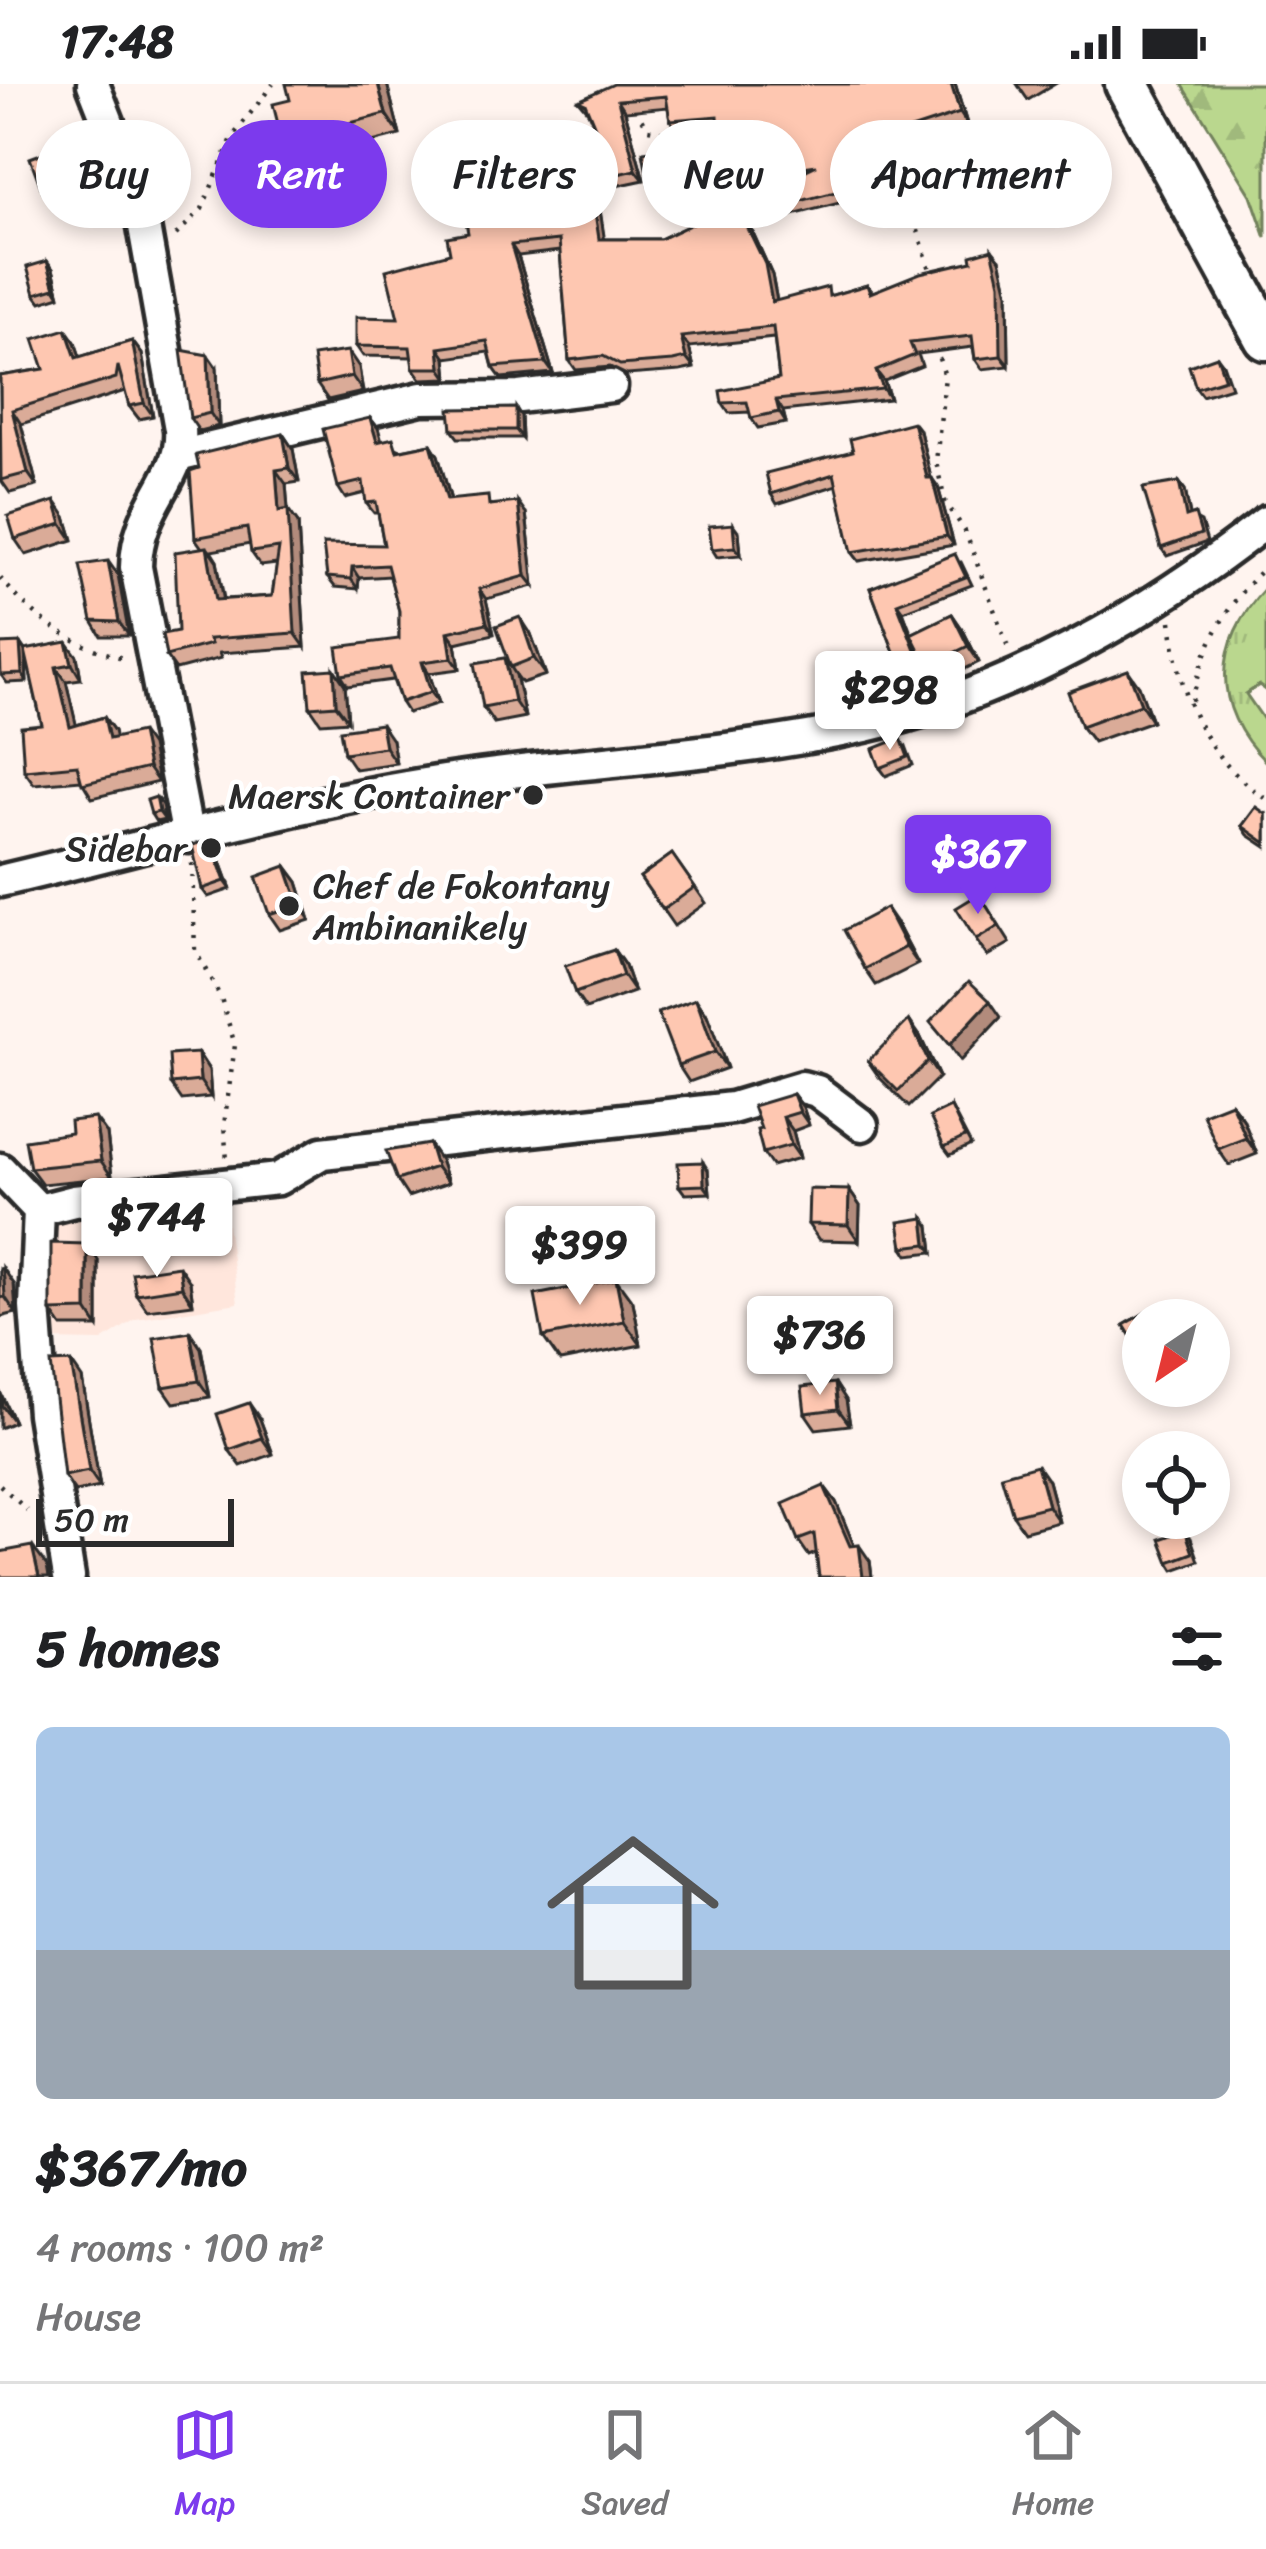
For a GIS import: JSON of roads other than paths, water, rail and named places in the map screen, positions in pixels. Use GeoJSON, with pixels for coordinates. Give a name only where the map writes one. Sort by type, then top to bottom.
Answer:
{"type":"FeatureCollection","features":[{"type":"Feature","properties":{"kind":"main road"},"geometry":{"type":"LineString","coordinates":[[1127,84],[1266,338]]}},
{"type":"Feature","properties":{"kind":"street"},"geometry":{"type":"LineString","coordinates":[[92,84],[128,166],[151,251],[182,455],[146,511],[136,538],[136,567],[188,837]]}},
{"type":"Feature","properties":{"kind":"street"},"geometry":{"type":"LineString","coordinates":[[182,455],[421,398],[519,397],[611,386]]}},
{"type":"Feature","properties":{"kind":"street"},"geometry":{"type":"LineString","coordinates":[[0,881],[420,784],[866,726],[951,700],[1017,672],[1168,595],[1266,522]]}},
{"type":"Feature","properties":{"kind":"street"},"geometry":{"type":"LineString","coordinates":[[39,1210],[278,1179],[322,1153],[732,1108],[802,1087],[817,1091],[862,1125]]}},
{"type":"Feature","properties":{"kind":"street"},"geometry":{"type":"LineString","coordinates":[[0,1168],[39,1210],[35,1307],[41,1393],[69,1577]]}},
{"type":"Feature","properties":{"kind":"place","name":"Maersk Container"},"geometry":{"type":"Point","coordinates":[533,795]}},
{"type":"Feature","properties":{"kind":"place","name":"Sidebar"},"geometry":{"type":"Point","coordinates":[211,848]}},
{"type":"Feature","properties":{"kind":"place","name":"Chef de Fokontany Ambinanikely"},"geometry":{"type":"Point","coordinates":[289,906]}}]}
